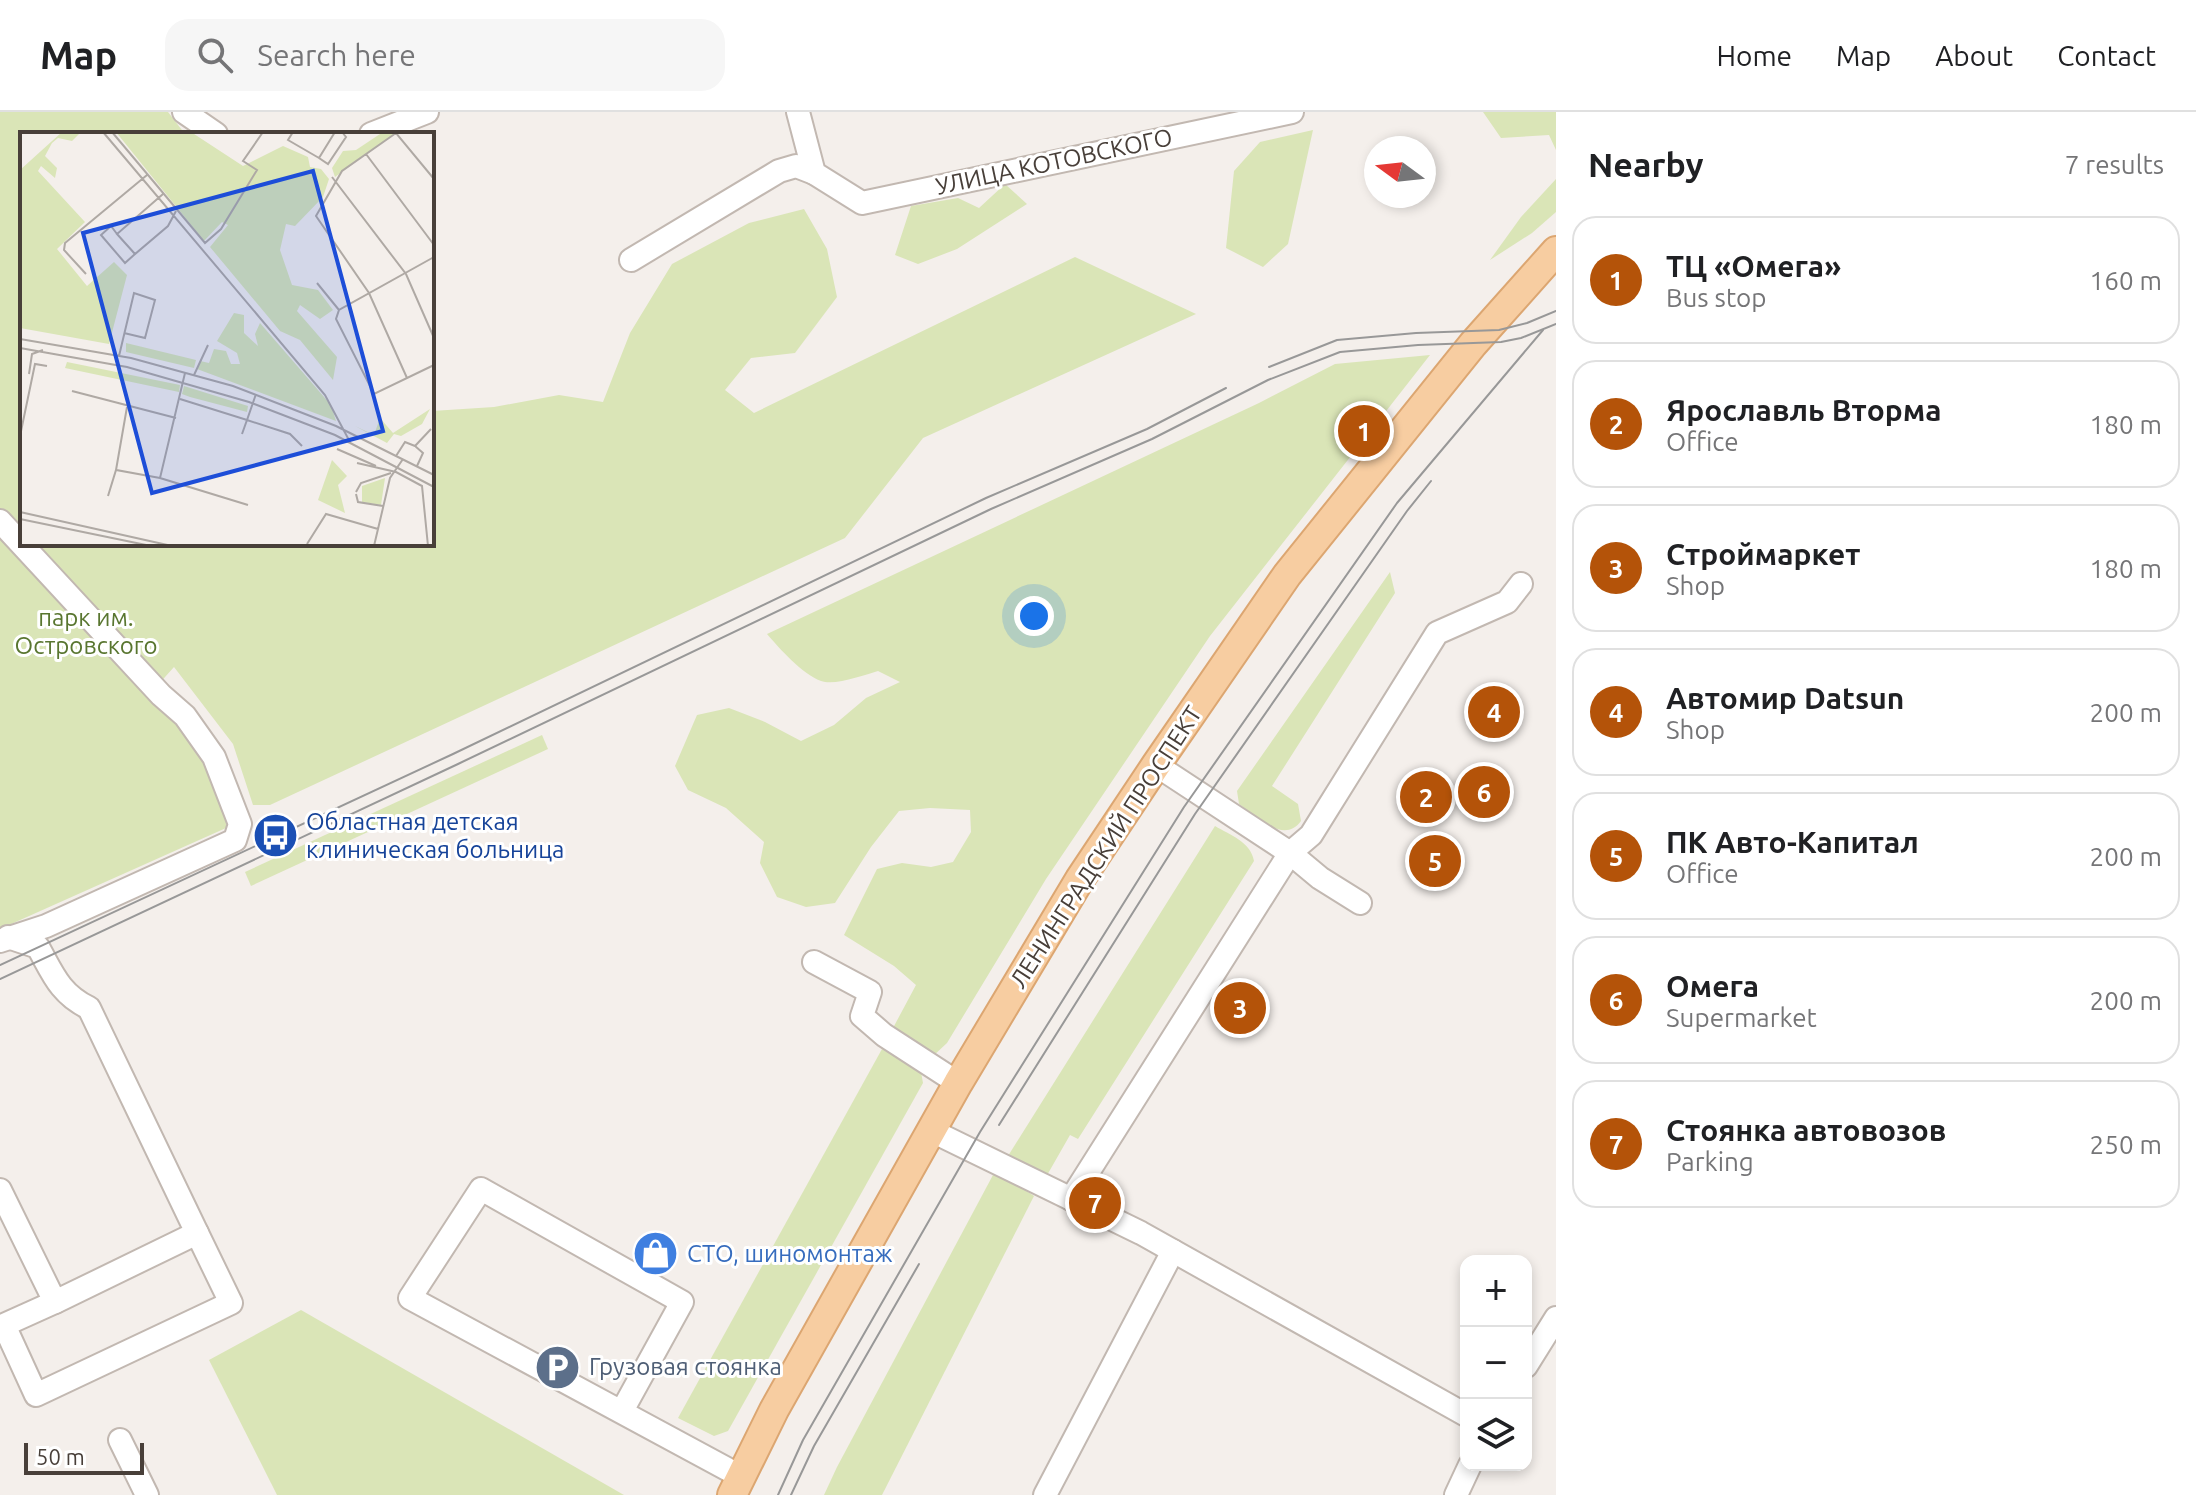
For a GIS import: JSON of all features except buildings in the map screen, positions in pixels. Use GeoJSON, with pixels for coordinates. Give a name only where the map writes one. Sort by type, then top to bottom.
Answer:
{"type":"FeatureCollection","features":[{"type":"Feature","properties":{"kind":"main road","name":"ЛЕНИНГРАДСКИЙ ПРОСПЕКТ"},"geometry":{"type":"LineString","coordinates":[[736,1486],[774,1410],[958,1083],[1080,879],[1287,575],[1473,344],[1556,251]]}},
{"type":"Feature","properties":{"kind":"street"},"geometry":{"type":"LineString","coordinates":[[184,112],[213,132]]}},
{"type":"Feature","properties":{"kind":"street"},"geometry":{"type":"LineString","coordinates":[[376,132],[427,112]]}},
{"type":"Feature","properties":{"kind":"street"},"geometry":{"type":"LineString","coordinates":[[798,112],[814,173]]}},
{"type":"Feature","properties":{"kind":"street","name":"УЛИЦА КОТОВСКОГО"},"geometry":{"type":"LineString","coordinates":[[814,173],[862,203],[1292,112]]}},
{"type":"Feature","properties":{"kind":"street"},"geometry":{"type":"LineString","coordinates":[[631,260],[779,171],[796,166],[814,173]]}},
{"type":"Feature","properties":{"kind":"street"},"geometry":{"type":"LineString","coordinates":[[0,521],[20,543]]}},
{"type":"Feature","properties":{"kind":"street"},"geometry":{"type":"LineString","coordinates":[[4,939],[46,926],[235,840],[240,824],[214,757],[185,716],[161,695],[23,546]]}},
{"type":"Feature","properties":{"kind":"street"},"geometry":{"type":"LineString","coordinates":[[1071,1199],[1290,853],[1311,835],[1437,633],[1507,602],[1521,584]]}},
{"type":"Feature","properties":{"kind":"street"},"geometry":{"type":"LineString","coordinates":[[1156,765],[1360,903]]}},
{"type":"Feature","properties":{"kind":"street"},"geometry":{"type":"LineString","coordinates":[[4,939],[38,947],[62,990],[74,1001],[89,1008],[231,1303],[36,1395],[4,1325],[197,1233]]}},
{"type":"Feature","properties":{"kind":"street"},"geometry":{"type":"LineString","coordinates":[[814,962],[870,992],[862,1016],[884,1035],[958,1083]]}},
{"type":"Feature","properties":{"kind":"street"},"geometry":{"type":"LineString","coordinates":[[932,1131],[1173,1251],[1460,1412]]}},
{"type":"Feature","properties":{"kind":"street"},"geometry":{"type":"LineString","coordinates":[[622,1411],[682,1302],[481,1189],[410,1298],[622,1411],[736,1486]]}},
{"type":"Feature","properties":{"kind":"street"},"geometry":{"type":"LineString","coordinates":[[0,1190],[55,1302]]}},
{"type":"Feature","properties":{"kind":"street"},"geometry":{"type":"LineString","coordinates":[[1045,1495],[1173,1251]]}},
{"type":"Feature","properties":{"kind":"street"},"geometry":{"type":"LineString","coordinates":[[1532,1356],[1556,1318]]}},
{"type":"Feature","properties":{"kind":"street"},"geometry":{"type":"LineString","coordinates":[[120,1440],[147,1495]]}},
{"type":"Feature","properties":{"kind":"street"},"geometry":{"type":"LineString","coordinates":[[1456,1495],[1467,1471]]}},
{"type":"Feature","properties":{"kind":"green space","name":"парк им. Островского"},"geometry":{"type":"Polygon","coordinates":[[[0,112],[168,112],[183,132],[20,132],[20,546],[434,546],[434,411],[494,407],[559,395],[603,402],[630,333],[672,264],[749,223],[804,209],[827,249],[837,297],[795,353],[751,358],[725,390],[754,413],[1075,257],[1196,314],[923,438],[845,538],[270,805],[253,805],[233,744],[174,667],[148,696],[202,750],[230,810],[226,828],[0,929],[0,112]]]}},
{"type":"Feature","properties":{"kind":"green space"},"geometry":{"type":"Polygon","coordinates":[[[1483,112],[1556,112],[1556,150],[1549,135],[1501,138],[1483,112]]]}},
{"type":"Feature","properties":{"kind":"green space"},"geometry":{"type":"Polygon","coordinates":[[[1313,130],[1288,244],[1263,267],[1226,248],[1234,171],[1260,142],[1313,130]]]}},
{"type":"Feature","properties":{"kind":"green space"},"geometry":{"type":"Polygon","coordinates":[[[1556,179],[1556,212],[1532,233],[1490,260],[1521,217],[1556,179]]]}},
{"type":"Feature","properties":{"kind":"green space"},"geometry":{"type":"Polygon","coordinates":[[[1005,184],[1027,204],[957,249],[918,264],[895,255],[911,206],[958,198],[979,208],[1005,184]]]}},
{"type":"Feature","properties":{"kind":"green space"},"geometry":{"type":"Polygon","coordinates":[[[1430,355],[1210,636],[1046,879],[947,1043],[932,1057],[893,1028],[916,985],[894,966],[844,935],[877,869],[902,863],[931,867],[953,862],[971,832],[970,810],[930,808],[899,811],[871,847],[835,903],[806,907],[777,897],[760,863],[764,842],[726,808],[688,790],[675,766],[697,715],[729,708],[801,741],[834,725],[866,698],[900,682],[878,671],[841,681],[821,681],[799,667],[767,634],[1259,403],[1335,364],[1430,355]]]}},
{"type":"Feature","properties":{"kind":"green space"},"geometry":{"type":"Polygon","coordinates":[[[1390,572],[1395,593],[1272,786],[1298,804],[1301,821],[1287,830],[1270,826],[1239,804],[1237,791],[1390,572]]]}},
{"type":"Feature","properties":{"kind":"green space"},"geometry":{"type":"Polygon","coordinates":[[[542,735],[548,749],[251,886],[245,872],[542,735]]]}},
{"type":"Feature","properties":{"kind":"green space"},"geometry":{"type":"Polygon","coordinates":[[[1215,826],[1244,844],[1254,861],[1078,1139],[1070,1135],[1046,1177],[1008,1156],[1215,826]]]}},
{"type":"Feature","properties":{"kind":"green space"},"geometry":{"type":"Polygon","coordinates":[[[882,1049],[921,1072],[923,1083],[728,1431],[714,1436],[678,1418],[882,1049]]]}},
{"type":"Feature","properties":{"kind":"green space"},"geometry":{"type":"Polygon","coordinates":[[[993,1175],[1016,1184],[1034,1196],[882,1495],[824,1495],[837,1467],[993,1175]]]}},
{"type":"Feature","properties":{"kind":"green space"},"geometry":{"type":"Polygon","coordinates":[[[301,1310],[624,1495],[277,1495],[209,1360],[301,1310]]]}},
{"type":"Feature","properties":{"kind":"tram line"},"geometry":{"type":"LineString","coordinates":[[1269,367],[1337,340],[1499,330],[1556,311]]}},
{"type":"Feature","properties":{"kind":"tram line"},"geometry":{"type":"LineString","coordinates":[[0,979],[991,509],[1152,439],[1268,380],[1340,352],[1501,342],[1521,338],[1556,324]]}},
{"type":"Feature","properties":{"kind":"tram line"},"geometry":{"type":"LineString","coordinates":[[778,1495],[803,1440],[980,1132],[1184,807],[1397,503],[1543,330]]}},
{"type":"Feature","properties":{"kind":"tram line"},"geometry":{"type":"LineString","coordinates":[[0,965],[453,754],[986,498],[1147,429],[1226,388]]}},
{"type":"Feature","properties":{"kind":"tram line"},"geometry":{"type":"LineString","coordinates":[[999,1125],[1195,814],[1431,481]]}},
{"type":"Feature","properties":{"kind":"tram line"},"geometry":{"type":"LineString","coordinates":[[791,1495],[814,1446],[919,1264]]}},
{"type":"Feature","properties":{"kind":"place","name":"ТЦ «Омега»"},"geometry":{"type":"Point","coordinates":[1364,431]}},
{"type":"Feature","properties":{"kind":"place","name":"Автомир Datsun"},"geometry":{"type":"Point","coordinates":[1494,712]}},
{"type":"Feature","properties":{"kind":"place","name":"Омега"},"geometry":{"type":"Point","coordinates":[1484,792]}},
{"type":"Feature","properties":{"kind":"place","name":"Ярославль Вторма"},"geometry":{"type":"Point","coordinates":[1426,797]}},
{"type":"Feature","properties":{"kind":"place","name":"Областная детская клиническая больница"},"geometry":{"type":"Point","coordinates":[275,836]}},
{"type":"Feature","properties":{"kind":"place","name":"ПК Авто-Капитал"},"geometry":{"type":"Point","coordinates":[1435,861]}},
{"type":"Feature","properties":{"kind":"place","name":"Строймаркет"},"geometry":{"type":"Point","coordinates":[1240,1008]}},
{"type":"Feature","properties":{"kind":"place","name":"Стоянка автовозов"},"geometry":{"type":"Point","coordinates":[1095,1203]}},
{"type":"Feature","properties":{"kind":"place","name":"СТО, шиномонтаж"},"geometry":{"type":"Point","coordinates":[656,1254]}},
{"type":"Feature","properties":{"kind":"place","name":"Грузовая стоянка"},"geometry":{"type":"Point","coordinates":[558,1367]}}]}
